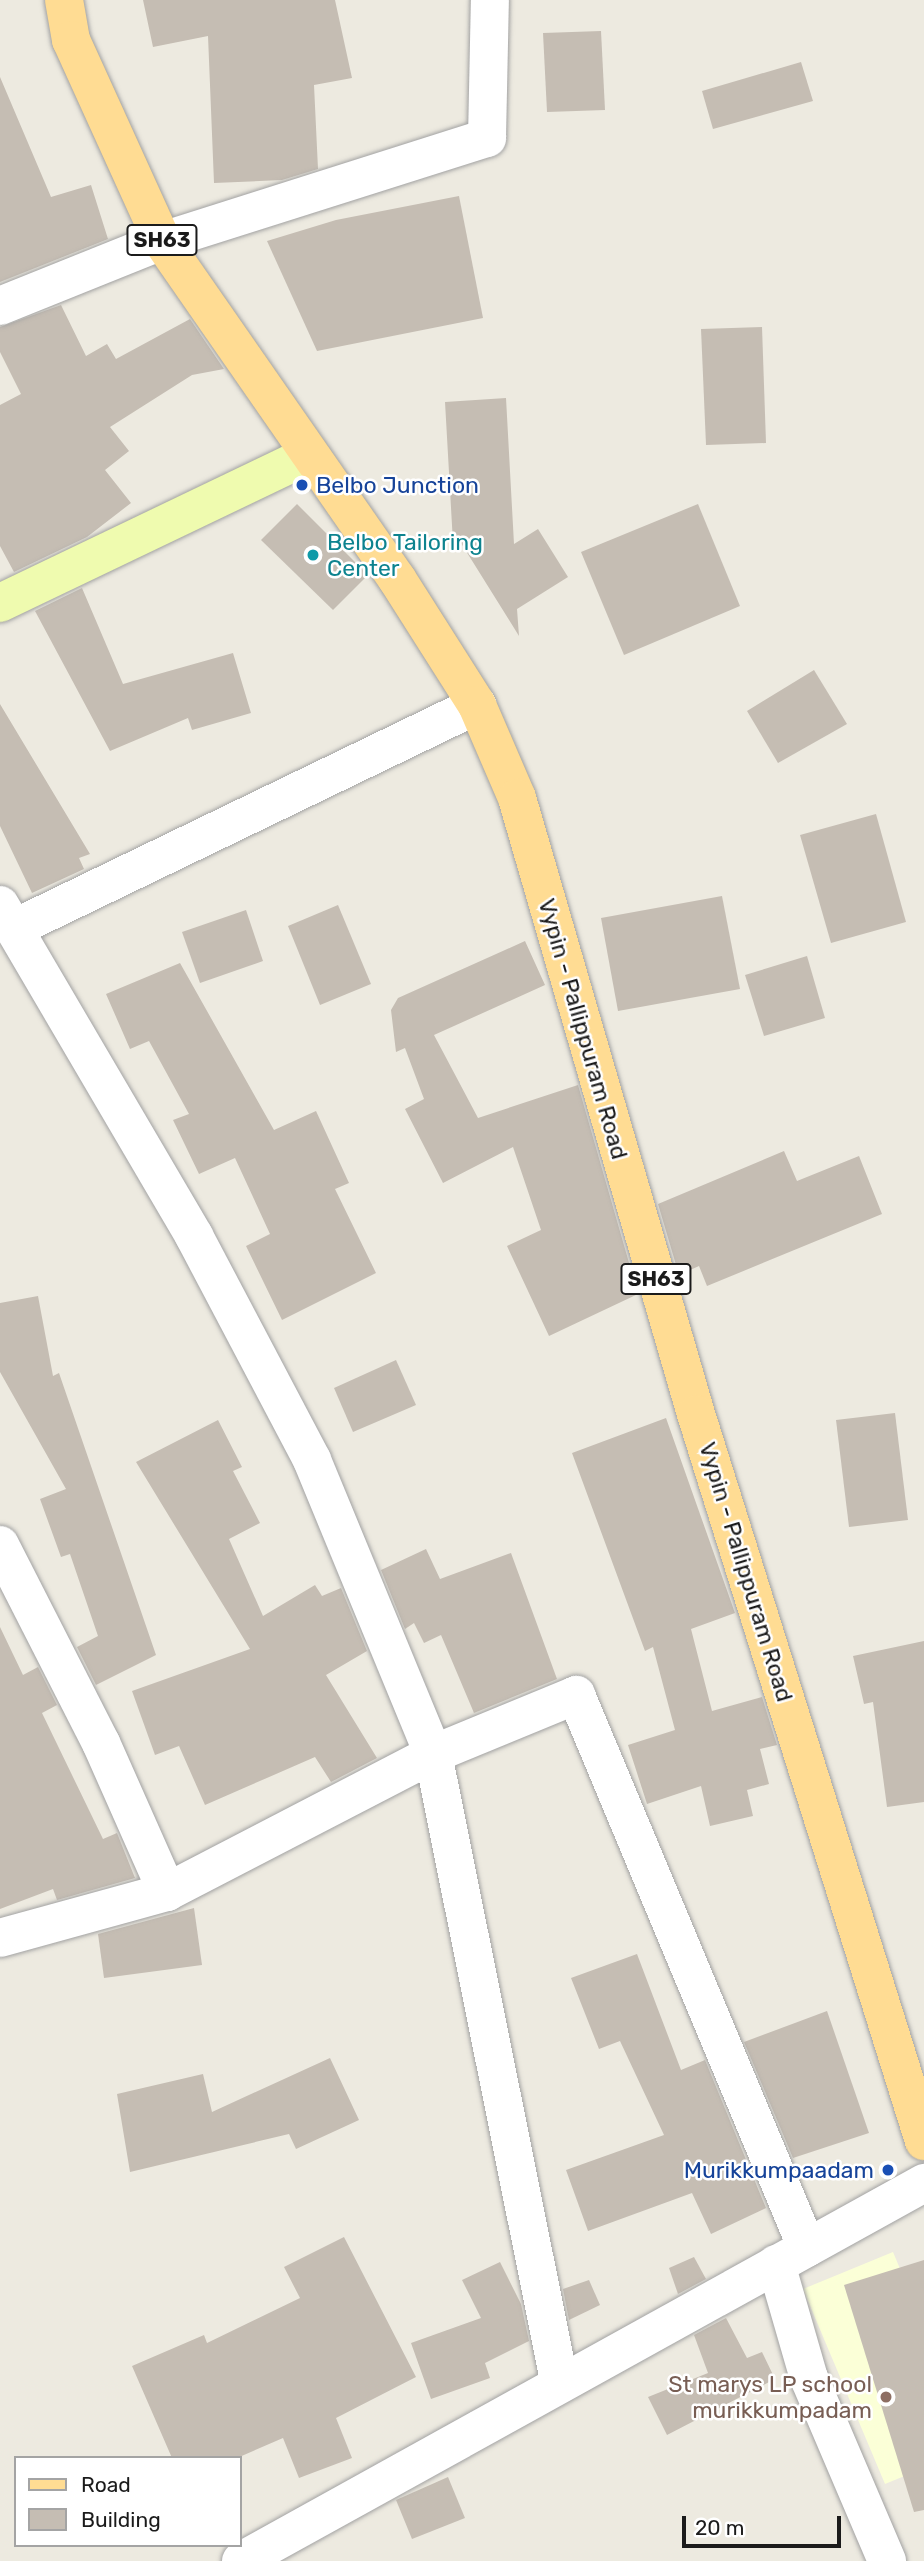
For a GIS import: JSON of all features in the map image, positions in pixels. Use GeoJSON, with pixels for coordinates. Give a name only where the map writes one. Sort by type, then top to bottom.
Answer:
{"type":"FeatureCollection","features":[{"type":"Feature","properties":{"kind":"main road","name":"Vypin - Pallippuram Road"},"geometry":{"type":"LineString","coordinates":[[64,0],[71,40],[162,241],[307,456],[397,579],[477,705],[517,799],[696,1414],[924,2141]]}},
{"type":"Feature","properties":{"kind":"main road"},"geometry":{"type":"LineString","coordinates":[[0,603],[307,456]]}},
{"type":"Feature","properties":{"kind":"street"},"geometry":{"type":"LineString","coordinates":[[0,306],[162,241],[487,138],[490,0]]}},
{"type":"Feature","properties":{"kind":"street"},"geometry":{"type":"LineString","coordinates":[[477,705],[8,916],[194,1236],[312,1460],[433,1754],[559,2380]]}},
{"type":"Feature","properties":{"kind":"street"},"geometry":{"type":"LineString","coordinates":[[0,1545],[101,1743],[167,1892]]}},
{"type":"Feature","properties":{"kind":"street"},"geometry":{"type":"LineString","coordinates":[[0,1938],[167,1892],[433,1754],[576,1695],[792,2256],[809,2378],[887,2561]]}},
{"type":"Feature","properties":{"kind":"street"},"geometry":{"type":"LineString","coordinates":[[241,2561],[559,2380],[924,2183]]}},
{"type":"Feature","properties":{"kind":"shaded area","name":"St marys LP school murikkumpadam"},"geometry":{"type":"Polygon","coordinates":[[[893,2252],[924,2326],[924,2468],[885,2484],[803,2289],[893,2252]]]}},
{"type":"Feature","properties":{"kind":"building"},"geometry":{"type":"Polygon","coordinates":[[[143,0],[335,0],[352,78],[314,85],[318,169],[282,180],[214,183],[208,36],[153,47],[143,0]]]}},
{"type":"Feature","properties":{"kind":"building"},"geometry":{"type":"Polygon","coordinates":[[[601,31],[605,110],[547,112],[543,33],[601,31]]]}},
{"type":"Feature","properties":{"kind":"building"},"geometry":{"type":"Polygon","coordinates":[[[801,62],[813,101],[713,129],[702,91],[801,62]]]}},
{"type":"Feature","properties":{"kind":"building"},"geometry":{"type":"Polygon","coordinates":[[[0,77],[51,197],[91,185],[108,239],[0,282],[0,77]]]}},
{"type":"Feature","properties":{"kind":"building"},"geometry":{"type":"Polygon","coordinates":[[[459,196],[483,318],[317,351],[267,241],[336,220],[459,196]]]}},
{"type":"Feature","properties":{"kind":"building"},"geometry":{"type":"Polygon","coordinates":[[[61,305],[86,356],[107,344],[116,359],[190,319],[224,369],[192,375],[110,427],[129,451],[105,470],[131,503],[87,537],[14,572],[0,546],[0,405],[21,394],[0,352],[0,327],[61,305]]]}},
{"type":"Feature","properties":{"kind":"building"},"geometry":{"type":"Polygon","coordinates":[[[762,327],[766,443],[706,445],[701,329],[762,327]]]}},
{"type":"Feature","properties":{"kind":"building"},"geometry":{"type":"Polygon","coordinates":[[[506,398],[514,544],[538,529],[568,577],[517,609],[519,636],[461,543],[453,543],[445,402],[506,398]]]}},
{"type":"Feature","properties":{"kind":"building","name":"Belbo Tailoring Center"},"geometry":{"type":"Polygon","coordinates":[[[297,504],[368,575],[333,610],[261,540],[297,504]]]}},
{"type":"Feature","properties":{"kind":"building"},"geometry":{"type":"Polygon","coordinates":[[[698,504],[740,606],[624,655],[581,552],[698,504]]]}},
{"type":"Feature","properties":{"kind":"building"},"geometry":{"type":"Polygon","coordinates":[[[82,588],[123,684],[233,653],[251,713],[192,730],[188,718],[110,751],[35,611],[82,588]]]}},
{"type":"Feature","properties":{"kind":"building"},"geometry":{"type":"Polygon","coordinates":[[[814,670],[847,724],[778,763],[747,711],[814,670]]]}},
{"type":"Feature","properties":{"kind":"building"},"geometry":{"type":"Polygon","coordinates":[[[0,704],[90,854],[79,858],[84,869],[32,893],[0,826],[0,704]]]}},
{"type":"Feature","properties":{"kind":"building"},"geometry":{"type":"Polygon","coordinates":[[[876,814],[906,922],[831,943],[800,835],[876,814]]]}},
{"type":"Feature","properties":{"kind":"building"},"geometry":{"type":"Polygon","coordinates":[[[722,896],[740,989],[618,1011],[601,918],[722,896]]]}},
{"type":"Feature","properties":{"kind":"building"},"geometry":{"type":"Polygon","coordinates":[[[338,905],[371,984],[320,1005],[288,926],[338,905]]]}},
{"type":"Feature","properties":{"kind":"building"},"geometry":{"type":"Polygon","coordinates":[[[246,910],[263,961],[200,983],[182,932],[246,910]]]}},
{"type":"Feature","properties":{"kind":"building"},"geometry":{"type":"Polygon","coordinates":[[[525,941],[545,985],[434,1035],[478,1118],[578,1085],[638,1294],[549,1336],[507,1246],[541,1230],[513,1147],[443,1183],[405,1109],[424,1099],[405,1048],[396,1052],[391,1010],[398,998],[525,941]]]}},
{"type":"Feature","properties":{"kind":"building"},"geometry":{"type":"Polygon","coordinates":[[[807,956],[825,1018],[764,1036],[745,975],[807,956]]]}},
{"type":"Feature","properties":{"kind":"building"},"geometry":{"type":"Polygon","coordinates":[[[180,963],[274,1130],[316,1111],[349,1183],[335,1189],[376,1273],[282,1320],[246,1246],[270,1234],[235,1158],[199,1174],[173,1120],[189,1114],[149,1041],[130,1049],[106,994],[180,963]]]}},
{"type":"Feature","properties":{"kind":"building"},"geometry":{"type":"Polygon","coordinates":[[[784,1151],[797,1181],[859,1156],[882,1214],[707,1286],[699,1266],[679,1275],[658,1204],[784,1151]]]}},
{"type":"Feature","properties":{"kind":"building"},"geometry":{"type":"Polygon","coordinates":[[[38,1296],[53,1376],[59,1373],[156,1655],[96,1685],[77,1647],[98,1636],[70,1554],[61,1557],[40,1499],[66,1489],[0,1372],[0,1303],[38,1296]]]}},
{"type":"Feature","properties":{"kind":"building"},"geometry":{"type":"Polygon","coordinates":[[[396,1360],[416,1405],[353,1432],[334,1388],[396,1360]]]}},
{"type":"Feature","properties":{"kind":"building"},"geometry":{"type":"Polygon","coordinates":[[[895,1413],[908,1520],[849,1527],[836,1420],[895,1413]]]}},
{"type":"Feature","properties":{"kind":"building"},"geometry":{"type":"Polygon","coordinates":[[[666,1418],[735,1613],[691,1629],[712,1711],[762,1697],[777,1745],[760,1749],[769,1784],[747,1790],[753,1816],[710,1826],[701,1786],[647,1804],[628,1745],[675,1730],[653,1647],[645,1651],[572,1453],[666,1418]]]}},
{"type":"Feature","properties":{"kind":"building"},"geometry":{"type":"Polygon","coordinates":[[[218,1420],[242,1467],[233,1471],[260,1523],[229,1539],[263,1616],[315,1585],[322,1596],[341,1588],[367,1651],[326,1675],[377,1758],[331,1782],[315,1757],[205,1805],[179,1746],[155,1755],[132,1691],[250,1649],[136,1462],[218,1420]]]}},
{"type":"Feature","properties":{"kind":"building"},"geometry":{"type":"Polygon","coordinates":[[[426,1549],[440,1579],[511,1553],[557,1679],[474,1713],[441,1635],[424,1643],[414,1623],[405,1629],[381,1570],[426,1549]]]}},
{"type":"Feature","properties":{"kind":"building"},"geometry":{"type":"Polygon","coordinates":[[[0,1627],[23,1675],[38,1667],[57,1705],[42,1713],[103,1839],[117,1833],[135,1878],[57,1900],[53,1889],[0,1909],[0,1627]]]}},
{"type":"Feature","properties":{"kind":"building"},"geometry":{"type":"Polygon","coordinates":[[[924,1641],[924,1802],[887,1807],[873,1702],[864,1704],[853,1656],[924,1641]]]}},
{"type":"Feature","properties":{"kind":"building"},"geometry":{"type":"Polygon","coordinates":[[[194,1908],[202,1965],[104,1978],[98,1934],[194,1908]]]}},
{"type":"Feature","properties":{"kind":"building"},"geometry":{"type":"Polygon","coordinates":[[[637,1954],[681,2070],[705,2060],[766,2208],[711,2234],[692,2193],[588,2231],[566,2170],[664,2135],[620,2041],[599,2049],[571,1978],[637,1954]]]}},
{"type":"Feature","properties":{"kind":"building"},"geometry":{"type":"Polygon","coordinates":[[[827,2011],[869,2133],[793,2158],[744,2042],[827,2011]]]}},
{"type":"Feature","properties":{"kind":"building"},"geometry":{"type":"Polygon","coordinates":[[[330,2058],[359,2120],[296,2149],[289,2134],[130,2172],[117,2094],[203,2074],[212,2112],[330,2058]]]}},
{"type":"Feature","properties":{"kind":"building"},"geometry":{"type":"Polygon","coordinates":[[[344,2237],[416,2377],[336,2418],[352,2458],[299,2478],[283,2438],[242,2456],[171,2456],[132,2366],[204,2335],[207,2343],[300,2298],[284,2267],[344,2237]]]}},
{"type":"Feature","properties":{"kind":"building"},"geometry":{"type":"Polygon","coordinates":[[[694,2257],[706,2279],[678,2294],[669,2268],[694,2257]]]}},
{"type":"Feature","properties":{"kind":"building"},"geometry":{"type":"Polygon","coordinates":[[[924,2260],[924,2510],[914,2512],[844,2285],[924,2260]]]}},
{"type":"Feature","properties":{"kind":"building"},"geometry":{"type":"Polygon","coordinates":[[[500,2262],[521,2304],[529,2341],[485,2363],[490,2378],[431,2399],[411,2343],[481,2318],[462,2280],[500,2262]]]}},
{"type":"Feature","properties":{"kind":"building"},"geometry":{"type":"Polygon","coordinates":[[[589,2280],[600,2305],[569,2320],[563,2289],[589,2280]]]}},
{"type":"Feature","properties":{"kind":"building"},"geometry":{"type":"Polygon","coordinates":[[[726,2318],[747,2358],[762,2352],[775,2379],[667,2435],[648,2397],[708,2373],[694,2335],[726,2318]]]}},
{"type":"Feature","properties":{"kind":"building"},"geometry":{"type":"Polygon","coordinates":[[[448,2477],[465,2518],[412,2539],[396,2500],[448,2477]]]}},
{"type":"Feature","properties":{"kind":"place","name":"Belbo Junction"},"geometry":{"type":"Point","coordinates":[302,485]}},
{"type":"Feature","properties":{"kind":"place","name":"Belbo Tailoring Center"},"geometry":{"type":"Point","coordinates":[313,555]}},
{"type":"Feature","properties":{"kind":"place","name":"Murikkumpaadam"},"geometry":{"type":"Point","coordinates":[888,2170]}},
{"type":"Feature","properties":{"kind":"place","name":"St marys LP school murikkumpadam"},"geometry":{"type":"Point","coordinates":[886,2397]}}]}
